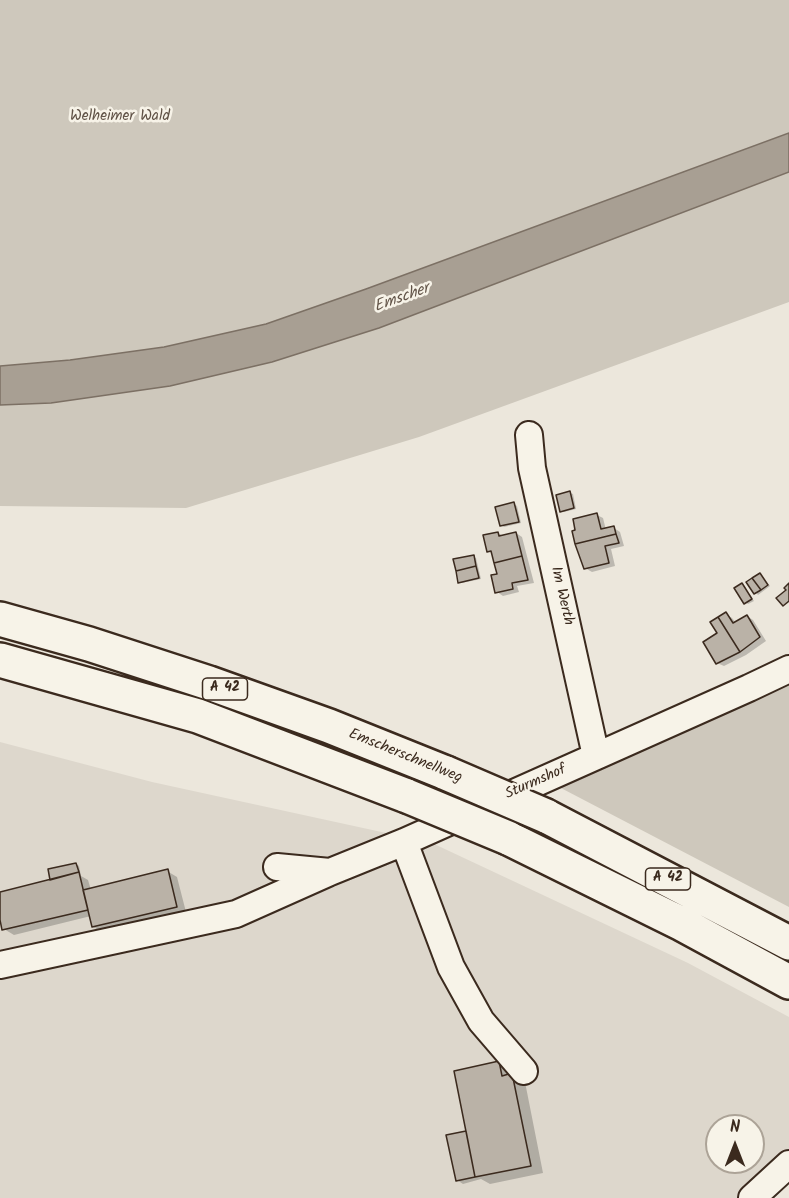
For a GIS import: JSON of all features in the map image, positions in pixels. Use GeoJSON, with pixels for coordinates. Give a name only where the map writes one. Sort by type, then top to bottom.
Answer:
{"type":"FeatureCollection","features":[{"type":"Feature","properties":{"kind":"highway","name":"Emscherschnellweg"},"geometry":{"type":"LineString","coordinates":[[0,619],[89,644],[209,683],[329,726],[446,773],[546,816],[789,943]]}},
{"type":"Feature","properties":{"kind":"highway","name":"A 42"},"geometry":{"type":"LineString","coordinates":[[0,660],[198,716],[407,796],[508,838],[682,924],[789,981]]}},
{"type":"Feature","properties":{"kind":"street","name":"Im Werth"},"geometry":{"type":"LineString","coordinates":[[529,435],[532,468],[596,756]]}},
{"type":"Feature","properties":{"kind":"street"},"geometry":{"type":"LineString","coordinates":[[749,688],[789,655]]}},
{"type":"Feature","properties":{"kind":"street","name":"Sturmshof"},"geometry":{"type":"LineString","coordinates":[[277,867],[330,872],[404,842],[789,669]]}},
{"type":"Feature","properties":{"kind":"street"},"geometry":{"type":"LineString","coordinates":[[404,842],[451,967],[481,1021],[524,1071]]}},
{"type":"Feature","properties":{"kind":"street"},"geometry":{"type":"LineString","coordinates":[[0,965],[236,914],[330,872]]}},
{"type":"Feature","properties":{"kind":"street"},"geometry":{"type":"LineString","coordinates":[[752,1198],[789,1164]]}},
{"type":"Feature","properties":{"kind":"shaded area"},"geometry":{"type":"Polygon","coordinates":[[[0,742],[152,782],[432,843],[688,963],[789,1017],[789,1153],[742,1198],[0,1198],[0,742]]]}},
{"type":"Feature","properties":{"kind":"green space","name":"Welheimer Wald"},"geometry":{"type":"Polygon","coordinates":[[[0,0],[789,0],[789,133],[266,324],[164,347],[70,360],[0,366],[0,0]]]}},
{"type":"Feature","properties":{"kind":"green space"},"geometry":{"type":"Polygon","coordinates":[[[789,172],[789,302],[419,437],[186,508],[0,506],[0,405],[51,403],[170,386],[272,362],[379,328],[789,172]]]}},
{"type":"Feature","properties":{"kind":"green space"},"geometry":{"type":"Polygon","coordinates":[[[789,679],[789,907],[559,787],[789,679]]]}},
{"type":"Feature","properties":{"kind":"water","name":"Emscher"},"geometry":{"type":"Polygon","coordinates":[[[789,133],[789,172],[379,328],[272,362],[170,386],[51,403],[0,405],[0,366],[70,360],[164,347],[266,324],[789,133]]]}},
{"type":"Feature","properties":{"kind":"building"},"geometry":{"type":"Polygon","coordinates":[[[570,491],[574,508],[560,512],[556,495],[570,491]]]}},
{"type":"Feature","properties":{"kind":"building"},"geometry":{"type":"Polygon","coordinates":[[[514,502],[519,522],[500,526],[495,507],[514,502]]]}},
{"type":"Feature","properties":{"kind":"building"},"geometry":{"type":"Polygon","coordinates":[[[597,513],[601,529],[614,526],[616,534],[575,544],[572,531],[575,530],[573,519],[597,513]]]}},
{"type":"Feature","properties":{"kind":"building"},"geometry":{"type":"Polygon","coordinates":[[[498,532],[499,536],[516,532],[522,556],[494,563],[491,551],[487,552],[483,535],[498,532]]]}},
{"type":"Feature","properties":{"kind":"building"},"geometry":{"type":"Polygon","coordinates":[[[616,534],[619,543],[605,546],[609,563],[584,569],[575,544],[616,534]]]}},
{"type":"Feature","properties":{"kind":"building"},"geometry":{"type":"Polygon","coordinates":[[[474,555],[476,566],[456,571],[453,559],[474,555]]]}},
{"type":"Feature","properties":{"kind":"building"},"geometry":{"type":"Polygon","coordinates":[[[522,556],[528,580],[512,583],[513,589],[495,593],[491,575],[497,574],[494,563],[522,556]]]}},
{"type":"Feature","properties":{"kind":"building"},"geometry":{"type":"Polygon","coordinates":[[[476,566],[479,578],[458,583],[456,571],[476,566]]]}},
{"type":"Feature","properties":{"kind":"building"},"geometry":{"type":"Polygon","coordinates":[[[760,573],[768,585],[761,590],[752,578],[760,573]]]}},
{"type":"Feature","properties":{"kind":"building"},"geometry":{"type":"Polygon","coordinates":[[[752,578],[761,590],[754,594],[746,582],[752,578]]]}},
{"type":"Feature","properties":{"kind":"building"},"geometry":{"type":"Polygon","coordinates":[[[742,583],[752,599],[744,604],[734,588],[742,583]]]}},
{"type":"Feature","properties":{"kind":"building"},"geometry":{"type":"Polygon","coordinates":[[[789,583],[789,601],[783,606],[776,598],[786,590],[784,588],[789,583]]]}},
{"type":"Feature","properties":{"kind":"building"},"geometry":{"type":"Polygon","coordinates":[[[726,612],[733,623],[747,615],[760,637],[740,652],[718,617],[726,612]]]}},
{"type":"Feature","properties":{"kind":"building"},"geometry":{"type":"Polygon","coordinates":[[[718,617],[740,652],[716,664],[703,642],[717,633],[710,622],[718,617]]]}},
{"type":"Feature","properties":{"kind":"building"},"geometry":{"type":"Polygon","coordinates":[[[76,863],[79,872],[50,880],[48,869],[76,863]]]}},
{"type":"Feature","properties":{"kind":"building"},"geometry":{"type":"Polygon","coordinates":[[[168,869],[177,907],[92,927],[83,890],[168,869]]]}},
{"type":"Feature","properties":{"kind":"building"},"geometry":{"type":"Polygon","coordinates":[[[79,872],[88,910],[2,930],[0,892],[79,872]]]}},
{"type":"Feature","properties":{"kind":"building"},"geometry":{"type":"Polygon","coordinates":[[[499,1061],[502,1076],[512,1073],[531,1166],[475,1177],[454,1071],[499,1061]]]}},
{"type":"Feature","properties":{"kind":"building"},"geometry":{"type":"Polygon","coordinates":[[[466,1131],[475,1177],[456,1181],[446,1135],[466,1131]]]}}]}
